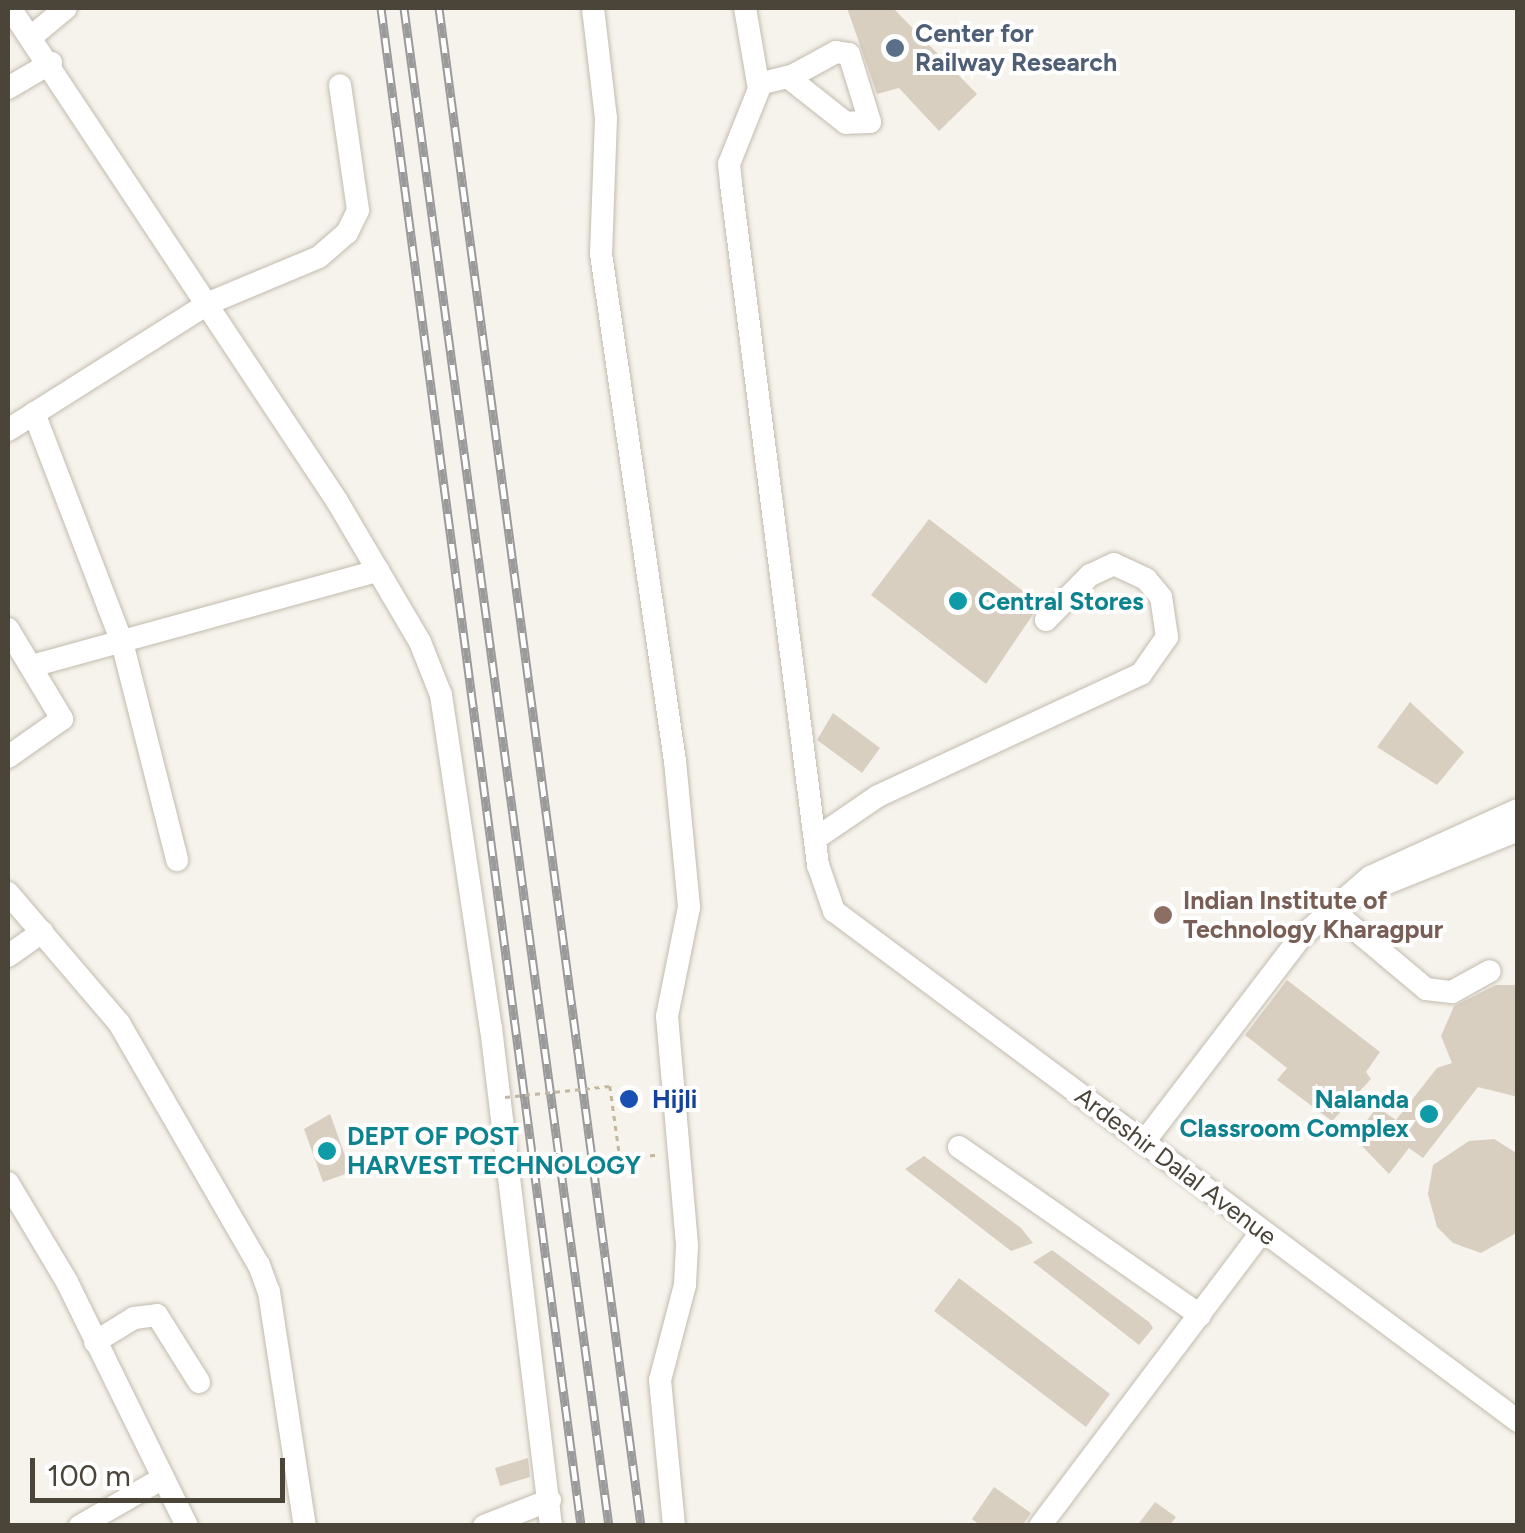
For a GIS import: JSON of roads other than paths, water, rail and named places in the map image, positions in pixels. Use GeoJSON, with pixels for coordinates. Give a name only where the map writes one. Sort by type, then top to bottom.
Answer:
{"type":"FeatureCollection","features":[{"type":"Feature","properties":{"kind":"street"},"geometry":{"type":"LineString","coordinates":[[10,8],[209,303],[420,642],[447,722],[550,1500],[550,1526]]}},
{"type":"Feature","properties":{"kind":"street"},"geometry":{"type":"LineString","coordinates":[[31,37],[66,8]]}},
{"type":"Feature","properties":{"kind":"street"},"geometry":{"type":"LineString","coordinates":[[592,8],[605,102],[601,254],[676,761],[689,908],[667,1016],[681,1153],[685,1285],[660,1392],[674,1526]]}},
{"type":"Feature","properties":{"kind":"street"},"geometry":{"type":"LineString","coordinates":[[744,8],[759,84],[730,174],[815,839],[878,796],[1128,682],[1154,662],[1167,638],[1161,597],[1146,579],[1114,564],[1090,575],[1046,620]]}},
{"type":"Feature","properties":{"kind":"street"},"geometry":{"type":"LineString","coordinates":[[8,88],[50,64]]}},
{"type":"Feature","properties":{"kind":"street"},"geometry":{"type":"LineString","coordinates":[[759,84],[788,77]]}},
{"type":"Feature","properties":{"kind":"street"},"geometry":{"type":"LineString","coordinates":[[8,430],[209,303],[320,256],[354,223],[357,198],[340,85]]}},
{"type":"Feature","properties":{"kind":"street"},"geometry":{"type":"LineString","coordinates":[[34,413],[122,642],[178,860]]}},
{"type":"Feature","properties":{"kind":"street"},"geometry":{"type":"LineString","coordinates":[[32,666],[378,570]]}},
{"type":"Feature","properties":{"kind":"street"},"geometry":{"type":"LineString","coordinates":[[8,629],[62,718],[8,757]]}},
{"type":"Feature","properties":{"kind":"street"},"geometry":{"type":"LineString","coordinates":[[1144,1142],[1274,966],[1370,876],[1518,810]]}},
{"type":"Feature","properties":{"kind":"street"},"geometry":{"type":"LineString","coordinates":[[1339,904],[1518,830]]}},
{"type":"Feature","properties":{"kind":"street","name":"Ardeshir Dalal Avenue"},"geometry":{"type":"LineString","coordinates":[[815,839],[834,912],[1518,1421]]}},
{"type":"Feature","properties":{"kind":"street"},"geometry":{"type":"LineString","coordinates":[[8,893],[119,1024],[259,1265],[269,1292],[305,1526]]}},
{"type":"Feature","properties":{"kind":"street"},"geometry":{"type":"LineString","coordinates":[[1339,904],[1426,989],[1452,992],[1490,971]]}},
{"type":"Feature","properties":{"kind":"street"},"geometry":{"type":"LineString","coordinates":[[8,956],[42,932]]}},
{"type":"Feature","properties":{"kind":"street"},"geometry":{"type":"LineString","coordinates":[[959,1147],[1200,1316]]}},
{"type":"Feature","properties":{"kind":"street"},"geometry":{"type":"LineString","coordinates":[[8,1184],[95,1342],[188,1526]]}},
{"type":"Feature","properties":{"kind":"street"},"geometry":{"type":"LineString","coordinates":[[1040,1526],[1262,1231]]}},
{"type":"Feature","properties":{"kind":"street"},"geometry":{"type":"LineString","coordinates":[[95,1342],[134,1318],[157,1315],[199,1382]]}},
{"type":"Feature","properties":{"kind":"street"},"geometry":{"type":"LineString","coordinates":[[80,1526],[163,1478]]}},
{"type":"Feature","properties":{"kind":"street"},"geometry":{"type":"LineString","coordinates":[[484,1526],[550,1500]]}},
{"type":"Feature","properties":{"kind":"railway"},"geometry":{"type":"LineString","coordinates":[[381,8],[581,1526]]}},
{"type":"Feature","properties":{"kind":"railway"},"geometry":{"type":"LineString","coordinates":[[404,8],[609,1526]]}},
{"type":"Feature","properties":{"kind":"railway"},"geometry":{"type":"LineString","coordinates":[[439,8],[641,1526]]}},
{"type":"Feature","properties":{"kind":"place","name":"Center for Railway Research"},"geometry":{"type":"Point","coordinates":[895,48]}},
{"type":"Feature","properties":{"kind":"place","name":"Central Stores"},"geometry":{"type":"Point","coordinates":[958,601]}},
{"type":"Feature","properties":{"kind":"place","name":"Indian Institute of Technology Kharagpur"},"geometry":{"type":"Point","coordinates":[1163,915]}},
{"type":"Feature","properties":{"kind":"place","name":"Hijli"},"geometry":{"type":"Point","coordinates":[629,1099]}},
{"type":"Feature","properties":{"kind":"place","name":"Nalanda Classroom Complex"},"geometry":{"type":"Point","coordinates":[1429,1114]}},
{"type":"Feature","properties":{"kind":"place","name":"DEPT OF POST HARVEST TECHNOLOGY"},"geometry":{"type":"Point","coordinates":[327,1151]}}]}
